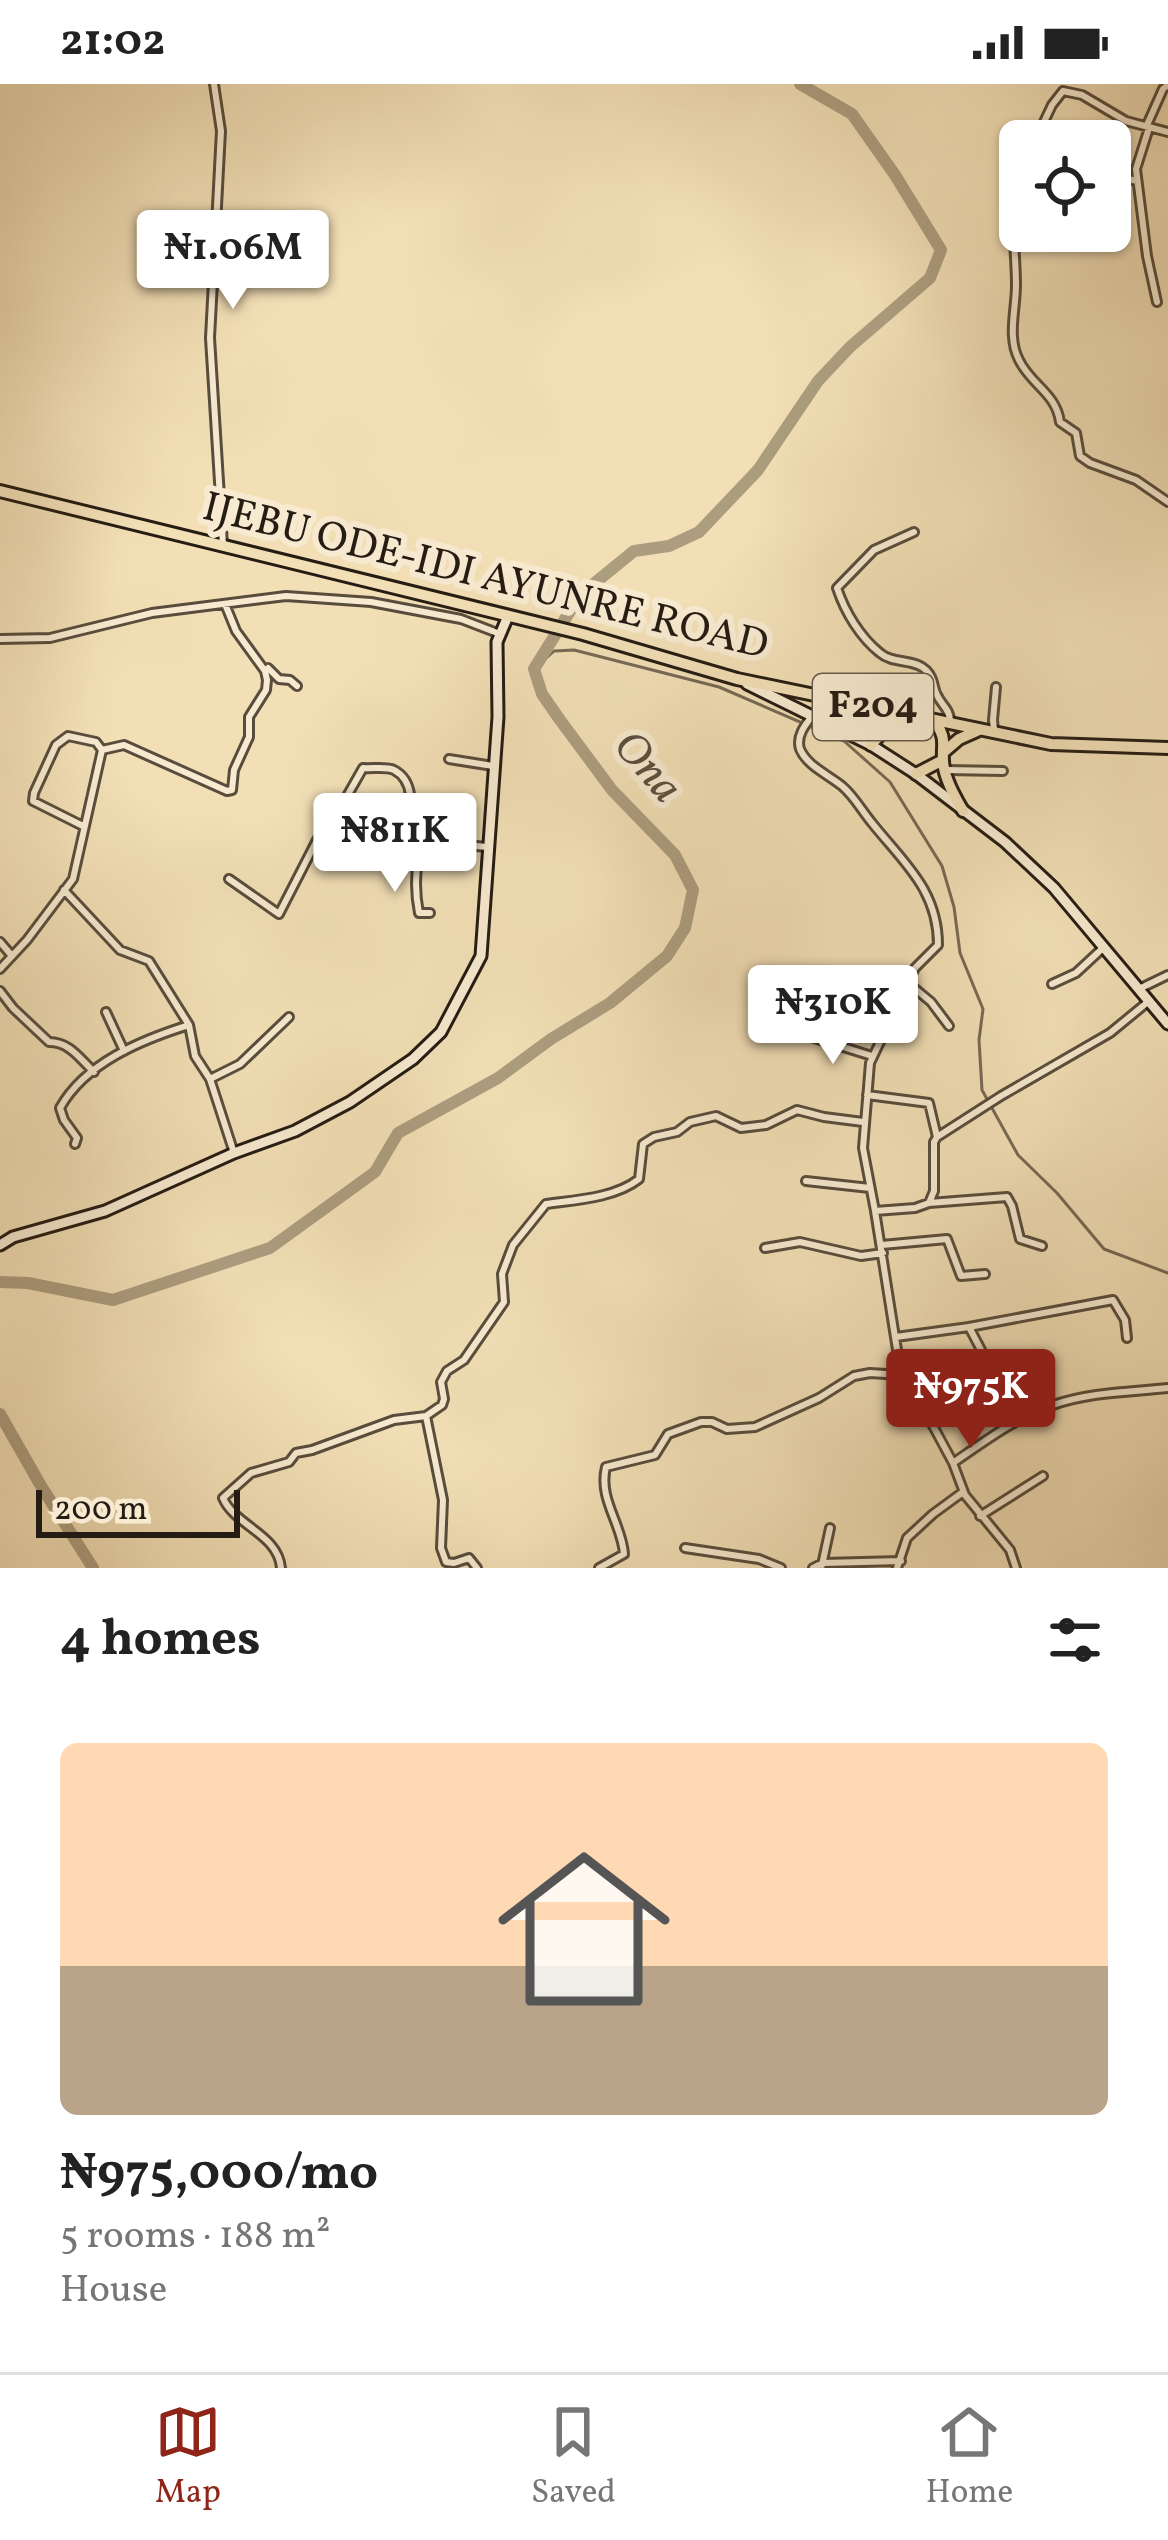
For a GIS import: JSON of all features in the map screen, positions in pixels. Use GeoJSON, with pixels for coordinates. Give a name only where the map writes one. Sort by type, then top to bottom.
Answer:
{"type":"FeatureCollection","features":[{"type":"Feature","properties":{"kind":"main road","name":"IJEBU ODE-IDI AYUNRE ROAD"},"geometry":{"type":"LineString","coordinates":[[0,491],[583,634],[736,679],[1051,743],[1168,748]]}},
{"type":"Feature","properties":{"kind":"main road"},"geometry":{"type":"LineString","coordinates":[[871,745],[900,712]]}},
{"type":"Feature","properties":{"kind":"main road"},"geometry":{"type":"LineString","coordinates":[[935,720],[944,738],[944,760],[954,795],[963,811]]}},
{"type":"Feature","properties":{"kind":"main road"},"geometry":{"type":"LineString","coordinates":[[916,774],[944,760],[959,739],[978,730]]}},
{"type":"Feature","properties":{"kind":"street"},"geometry":{"type":"LineString","coordinates":[[214,84],[221,131],[210,338],[223,545]]}},
{"type":"Feature","properties":{"kind":"street"},"geometry":{"type":"LineString","coordinates":[[1168,85],[1147,124],[1136,169],[1156,297],[1168,283]]}},
{"type":"Feature","properties":{"kind":"street"},"geometry":{"type":"LineString","coordinates":[[1045,120],[1063,92],[1082,95],[1124,120]]}},
{"type":"Feature","properties":{"kind":"street"},"geometry":{"type":"LineString","coordinates":[[1131,122],[1168,132]]}},
{"type":"Feature","properties":{"kind":"street"},"geometry":{"type":"LineString","coordinates":[[1131,180],[1137,182]]}},
{"type":"Feature","properties":{"kind":"street"},"geometry":{"type":"LineString","coordinates":[[1015,252],[1012,334],[1019,361],[1058,408],[1060,422],[1076,433],[1080,456],[1136,480],[1168,502]]}},
{"type":"Feature","properties":{"kind":"street"},"geometry":{"type":"LineString","coordinates":[[914,532],[874,550],[837,588],[843,607],[885,658],[915,662],[930,674],[935,693],[950,711],[951,724]]}},
{"type":"Feature","properties":{"kind":"street"},"geometry":{"type":"LineString","coordinates":[[0,639],[50,638],[152,613],[286,596],[370,602],[461,619],[500,634]]}},
{"type":"Feature","properties":{"kind":"street"},"geometry":{"type":"LineString","coordinates":[[102,750],[124,745],[232,790],[234,770],[249,736],[249,717],[266,690],[265,671],[236,631],[225,604]]}},
{"type":"Feature","properties":{"kind":"street"},"geometry":{"type":"LineString","coordinates":[[0,1244],[105,1211],[234,1153],[296,1131],[350,1102],[413,1059],[441,1032],[481,956],[498,717],[497,642],[508,616]]}},
{"type":"Feature","properties":{"kind":"street"},"geometry":{"type":"LineString","coordinates":[[265,671],[268,668],[296,686]]}},
{"type":"Feature","properties":{"kind":"street"},"geometry":{"type":"LineString","coordinates":[[736,679],[871,745],[1005,842],[1054,888],[1168,1024]]}},
{"type":"Feature","properties":{"kind":"street"},"geometry":{"type":"LineString","coordinates":[[995,733],[996,687]]}},
{"type":"Feature","properties":{"kind":"street"},"geometry":{"type":"LineString","coordinates":[[810,718],[799,746],[807,760],[848,790],[919,878],[930,897],[938,945],[915,968],[872,1056],[864,1122],[863,1148],[901,1375]]}},
{"type":"Feature","properties":{"kind":"street"},"geometry":{"type":"LineString","coordinates":[[0,969],[73,879],[85,826],[102,750],[96,742],[68,736],[56,745],[33,801],[85,826]]}},
{"type":"Feature","properties":{"kind":"street"},"geometry":{"type":"LineString","coordinates":[[449,759],[493,766]]}},
{"type":"Feature","properties":{"kind":"street"},"geometry":{"type":"LineString","coordinates":[[944,760],[1003,771]]}},
{"type":"Feature","properties":{"kind":"street"},"geometry":{"type":"LineString","coordinates":[[334,832],[342,805],[363,769],[387,768],[407,783],[407,839]]}},
{"type":"Feature","properties":{"kind":"street"},"geometry":{"type":"LineString","coordinates":[[230,879],[279,914],[316,840],[326,830],[358,843],[407,839],[487,847]]}},
{"type":"Feature","properties":{"kind":"street"},"geometry":{"type":"LineString","coordinates":[[423,841],[416,901],[418,913],[430,914]]}},
{"type":"Feature","properties":{"kind":"street"},"geometry":{"type":"LineString","coordinates":[[64,890],[120,950],[149,961],[189,1025],[195,1056],[210,1079],[234,1153]]}},
{"type":"Feature","properties":{"kind":"street"},"geometry":{"type":"LineString","coordinates":[[0,942],[12,956]]}},
{"type":"Feature","properties":{"kind":"street"},"geometry":{"type":"LineString","coordinates":[[1052,984],[1076,973],[1104,947]]}},
{"type":"Feature","properties":{"kind":"street"},"geometry":{"type":"LineString","coordinates":[[1139,989],[1168,975]]}},
{"type":"Feature","properties":{"kind":"street"},"geometry":{"type":"LineString","coordinates":[[907,982],[949,1026]]}},
{"type":"Feature","properties":{"kind":"street"},"geometry":{"type":"LineString","coordinates":[[0,991],[50,1042],[69,1047],[94,1072]]}},
{"type":"Feature","properties":{"kind":"street"},"geometry":{"type":"LineString","coordinates":[[929,1203],[937,1137],[1110,1034],[1149,1001]]}},
{"type":"Feature","properties":{"kind":"street"},"geometry":{"type":"LineString","coordinates":[[106,1012],[124,1051]]}},
{"type":"Feature","properties":{"kind":"street"},"geometry":{"type":"LineString","coordinates":[[210,1079],[240,1064],[290,1017]]}},
{"type":"Feature","properties":{"kind":"street"},"geometry":{"type":"LineString","coordinates":[[75,1144],[77,1138],[60,1108],[69,1092],[124,1051],[189,1025]]}},
{"type":"Feature","properties":{"kind":"street"},"geometry":{"type":"LineString","coordinates":[[808,1036],[872,1056]]}},
{"type":"Feature","properties":{"kind":"street"},"geometry":{"type":"LineString","coordinates":[[867,1095],[929,1103],[937,1137]]}},
{"type":"Feature","properties":{"kind":"street"},"geometry":{"type":"LineString","coordinates":[[281,1568],[268,1541],[226,1507],[223,1498],[251,1472],[290,1462],[296,1453],[394,1420],[426,1416],[442,1405],[441,1382],[447,1371],[464,1360],[504,1302],[502,1274],[512,1245],[546,1204],[630,1186],[639,1179],[643,1144],[690,1122],[716,1116],[741,1128],[766,1125],[797,1110],[864,1122]]}},
{"type":"Feature","properties":{"kind":"street"},"geometry":{"type":"LineString","coordinates":[[806,1181],[870,1188]]}},
{"type":"Feature","properties":{"kind":"street"},"geometry":{"type":"LineString","coordinates":[[875,1211],[1007,1197],[1020,1239],[1042,1246]]}},
{"type":"Feature","properties":{"kind":"street"},"geometry":{"type":"LineString","coordinates":[[766,1248],[800,1242],[861,1256],[946,1239],[962,1276],[985,1274]]}},
{"type":"Feature","properties":{"kind":"street"},"geometry":{"type":"LineString","coordinates":[[896,1337],[1113,1300],[1125,1320],[1126,1338]]}},
{"type":"Feature","properties":{"kind":"street"},"geometry":{"type":"LineString","coordinates":[[969,1327],[1000,1388],[1010,1425]]}},
{"type":"Feature","properties":{"kind":"street"},"geometry":{"type":"LineString","coordinates":[[598,1568],[624,1554],[625,1547],[607,1500],[606,1467],[655,1455],[668,1434],[701,1422],[735,1430],[755,1427],[854,1376],[870,1373],[901,1375],[910,1383],[964,1492],[1010,1550],[1016,1568]]}},
{"type":"Feature","properties":{"kind":"street"},"geometry":{"type":"LineString","coordinates":[[953,1462],[1049,1406],[1077,1398],[1168,1388]]}},
{"type":"Feature","properties":{"kind":"street"},"geometry":{"type":"LineString","coordinates":[[426,1416],[443,1500],[446,1562],[469,1558],[477,1568]]}},
{"type":"Feature","properties":{"kind":"street"},"geometry":{"type":"LineString","coordinates":[[980,1516],[1043,1477]]}},
{"type":"Feature","properties":{"kind":"street"},"geometry":{"type":"LineString","coordinates":[[830,1528],[819,1566],[899,1565],[907,1538],[964,1492]]}},
{"type":"Feature","properties":{"kind":"street"},"geometry":{"type":"LineString","coordinates":[[685,1547],[759,1559],[782,1568]]}},
{"type":"Feature","properties":{"kind":"waterway","name":"Ona"},"geometry":{"type":"LineString","coordinates":[[0,1282],[113,1300],[270,1248],[375,1172],[398,1133],[498,1078],[610,1003],[667,956],[685,928],[693,890],[675,855],[612,790],[560,720],[542,694],[534,669],[580,595],[634,551],[669,546],[699,532],[758,470],[818,381],[930,278],[941,250],[895,175],[852,114],[800,84]]}},
{"type":"Feature","properties":{"kind":"waterway"},"geometry":{"type":"LineString","coordinates":[[534,669],[554,651],[574,650],[719,687],[844,741],[890,782],[942,866],[960,953],[983,1009],[979,1040],[982,1090],[1018,1155],[1104,1249],[1168,1273]]}},
{"type":"Feature","properties":{"kind":"waterway","name":"Ona"},"geometry":{"type":"LineString","coordinates":[[0,1414],[93,1568]]}}]}
